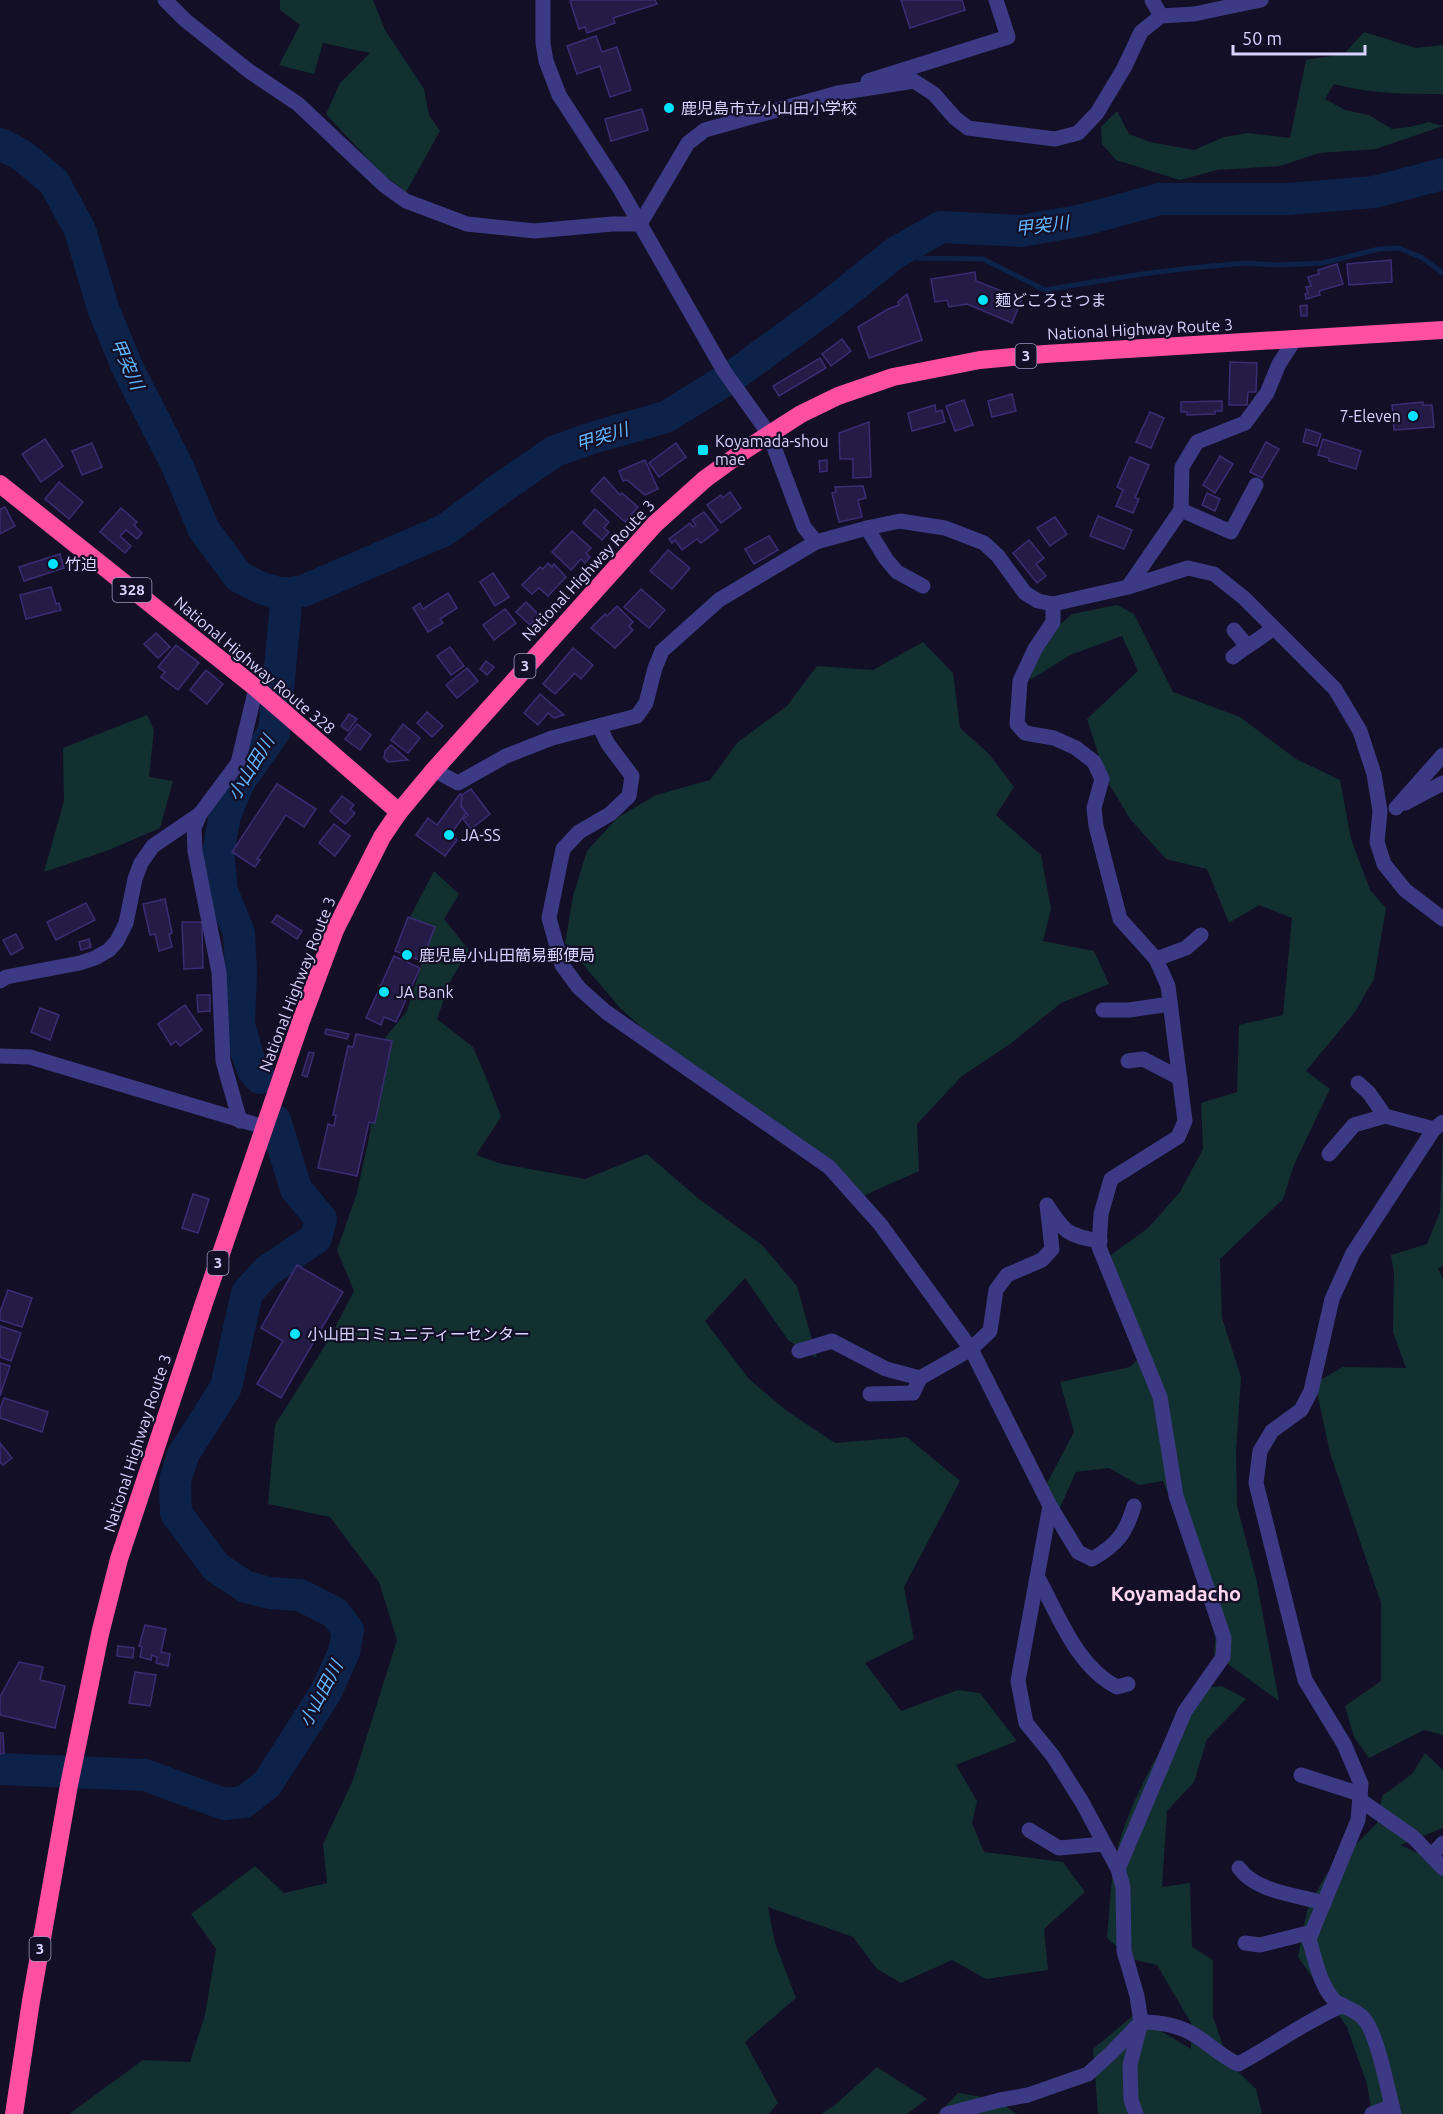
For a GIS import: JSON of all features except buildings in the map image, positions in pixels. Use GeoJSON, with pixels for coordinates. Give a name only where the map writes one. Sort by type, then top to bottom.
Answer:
{"type":"FeatureCollection","features":[{"type":"Feature","properties":{"kind":"highway","name":"National Highway Route 3"},"geometry":{"type":"LineString","coordinates":[[14,2114],[31,2001],[69,1785],[100,1634],[119,1559],[264,1127],[334,930],[379,843],[399,812],[655,524],[705,479],[769,434],[801,414],[838,396],[893,377],[980,360],[1443,330]]}},
{"type":"Feature","properties":{"kind":"highway","name":"National Highway Route 328"},"geometry":{"type":"LineString","coordinates":[[0,484],[260,692],[399,812]]}},
{"type":"Feature","properties":{"kind":"street"},"geometry":{"type":"LineString","coordinates":[[165,0],[185,20],[249,71],[298,104],[385,186],[406,201],[467,224],[535,231],[612,224],[640,224]]}},
{"type":"Feature","properties":{"kind":"street"},"geometry":{"type":"LineString","coordinates":[[543,0],[543,42],[546,61],[559,95],[620,189],[724,371],[769,434],[804,527],[816,542]]}},
{"type":"Feature","properties":{"kind":"street"},"geometry":{"type":"LineString","coordinates":[[838,93],[852,86],[1008,37],[996,0]]}},
{"type":"Feature","properties":{"kind":"street"},"geometry":{"type":"LineString","coordinates":[[1152,0],[1161,16]]}},
{"type":"Feature","properties":{"kind":"street"},"geometry":{"type":"LineString","coordinates":[[640,224],[688,143],[705,130],[838,93],[914,81],[934,94],[955,118],[968,128],[1055,139],[1078,133],[1097,113],[1124,68],[1141,32],[1161,16],[1194,14],[1261,0]]}},
{"type":"Feature","properties":{"kind":"street"},"geometry":{"type":"LineString","coordinates":[[1128,587],[1181,510],[1182,467],[1197,442],[1245,423],[1267,393],[1279,364],[1294,339]]}},
{"type":"Feature","properties":{"kind":"street"},"geometry":{"type":"LineString","coordinates":[[1181,510],[1231,532],[1257,485]]}},
{"type":"Feature","properties":{"kind":"street"},"geometry":{"type":"LineString","coordinates":[[434,770],[458,783],[506,756],[552,738],[637,716],[646,703],[662,651],[719,600],[816,542],[900,521],[945,528],[984,543],[998,556],[1025,593],[1038,601],[1053,603],[1128,587],[1188,568],[1214,574],[1244,598],[1335,689],[1360,730],[1374,774],[1380,811],[1377,842],[1384,864],[1405,890],[1443,919]]}},
{"type":"Feature","properties":{"kind":"street"},"geometry":{"type":"LineString","coordinates":[[867,528],[897,572],[923,586]]}},
{"type":"Feature","properties":{"kind":"street"},"geometry":{"type":"LineString","coordinates":[[886,559],[891,583]]}},
{"type":"Feature","properties":{"kind":"street"},"geometry":{"type":"LineString","coordinates":[[1053,603],[1053,622],[1035,649],[1020,681],[1017,724],[1025,733],[1054,738],[1076,748],[1094,762],[1102,779],[1094,808],[1096,826],[1120,919],[1156,959],[1168,986],[1185,1121],[1178,1137],[1111,1179],[1101,1214],[1100,1247],[1160,1396],[1176,1496],[1224,1638],[1223,1657],[1185,1711],[1118,1869]]}},
{"type":"Feature","properties":{"kind":"street"},"geometry":{"type":"LineString","coordinates":[[1233,657],[1274,628]]}},
{"type":"Feature","properties":{"kind":"street"},"geometry":{"type":"LineString","coordinates":[[1234,630],[1247,646]]}},
{"type":"Feature","properties":{"kind":"street"},"geometry":{"type":"LineString","coordinates":[[240,1121],[223,1061],[219,972],[195,851],[194,828],[200,814],[238,764],[260,692]]}},
{"type":"Feature","properties":{"kind":"street"},"geometry":{"type":"LineString","coordinates":[[599,726],[608,744],[632,776],[629,796],[610,814],[579,832],[563,849],[549,918],[562,965],[579,988],[606,1012],[830,1167],[880,1224],[971,1349],[1050,1506],[1078,1552],[1092,1559],[1109,1550],[1127,1528],[1134,1506]]}},
{"type":"Feature","properties":{"kind":"street"},"geometry":{"type":"LineString","coordinates":[[1396,808],[1443,755]]}},
{"type":"Feature","properties":{"kind":"street"},"geometry":{"type":"LineString","coordinates":[[1380,811],[1396,808],[1443,783]]}},
{"type":"Feature","properties":{"kind":"street"},"geometry":{"type":"LineString","coordinates":[[0,981],[6,977],[80,963],[109,950],[117,941],[126,923],[135,879],[141,863],[153,846],[200,814]]}},
{"type":"Feature","properties":{"kind":"street"},"geometry":{"type":"LineString","coordinates":[[1156,959],[1186,948],[1201,934]]}},
{"type":"Feature","properties":{"kind":"street"},"geometry":{"type":"LineString","coordinates":[[1103,1010],[1129,1010],[1170,1004]]}},
{"type":"Feature","properties":{"kind":"street"},"geometry":{"type":"LineString","coordinates":[[0,1056],[30,1057],[264,1127]]}},
{"type":"Feature","properties":{"kind":"street"},"geometry":{"type":"LineString","coordinates":[[1128,1061],[1143,1059],[1180,1078]]}},
{"type":"Feature","properties":{"kind":"street"},"geometry":{"type":"LineString","coordinates":[[1358,1083],[1369,1093],[1385,1116]]}},
{"type":"Feature","properties":{"kind":"street"},"geometry":{"type":"LineString","coordinates":[[1329,1154],[1354,1125],[1385,1116],[1439,1126],[1353,1253],[1332,1299],[1311,1391],[1301,1410],[1272,1431],[1260,1451],[1256,1483],[1305,1680],[1344,1744],[1361,1784],[1358,1820],[1309,1939],[1324,1983],[1335,2001],[1352,2008],[1365,2019],[1372,2032],[1393,2110],[1372,2114]]}},
{"type":"Feature","properties":{"kind":"street"},"geometry":{"type":"LineString","coordinates":[[870,1395],[912,1393],[920,1378],[971,1349],[990,1330],[996,1290],[1008,1275],[1041,1260],[1052,1249],[1047,1205],[1060,1226],[1076,1237],[1100,1241]]}},
{"type":"Feature","properties":{"kind":"street"},"geometry":{"type":"LineString","coordinates":[[799,1351],[832,1341],[886,1369],[920,1378]]}},
{"type":"Feature","properties":{"kind":"street"},"geometry":{"type":"LineString","coordinates":[[1050,1506],[1018,1681],[1026,1723],[1053,1756],[1082,1802],[1118,1869],[1123,1887],[1124,1952],[1137,1996],[1141,2022],[1130,2065],[1131,2100],[1136,2114]]}},
{"type":"Feature","properties":{"kind":"street"},"geometry":{"type":"LineString","coordinates":[[1038,1578],[1084,1662],[1102,1680],[1117,1687],[1128,1684]]}},
{"type":"Feature","properties":{"kind":"street"},"geometry":{"type":"LineString","coordinates":[[1301,1774],[1360,1797],[1413,1837],[1443,1868]]}},
{"type":"Feature","properties":{"kind":"street"},"geometry":{"type":"LineString","coordinates":[[1029,1830],[1059,1848],[1104,1844]]}},
{"type":"Feature","properties":{"kind":"street"},"geometry":{"type":"LineString","coordinates":[[1431,1856],[1443,1843]]}},
{"type":"Feature","properties":{"kind":"street"},"geometry":{"type":"LineString","coordinates":[[1239,1868],[1246,1878],[1266,1887],[1324,1903]]}},
{"type":"Feature","properties":{"kind":"street"},"geometry":{"type":"LineString","coordinates":[[1245,1943],[1260,1945],[1312,1932]]}},
{"type":"Feature","properties":{"kind":"street"},"geometry":{"type":"LineString","coordinates":[[947,2114],[1028,2095],[1088,2074],[1141,2022],[1161,2022],[1191,2032],[1225,2058],[1238,2064],[1266,2049],[1313,2018],[1343,2005]]}},
{"type":"Feature","properties":{"kind":"green space"},"geometry":{"type":"Polygon","coordinates":[[[280,0],[373,0],[385,30],[424,89],[429,115],[440,131],[406,192],[380,172],[326,114],[340,83],[370,53],[323,43],[314,74],[279,65],[300,25],[280,10],[280,0]]]}},
{"type":"Feature","properties":{"kind":"green space"},"geometry":{"type":"Polygon","coordinates":[[[1364,32],[1416,48],[1443,45],[1443,94],[1375,92],[1334,84],[1325,99],[1345,110],[1369,115],[1392,129],[1429,122],[1443,126],[1376,149],[1319,153],[1280,166],[1217,170],[1180,180],[1116,160],[1102,144],[1101,127],[1117,111],[1129,134],[1150,142],[1194,150],[1224,137],[1248,133],[1290,138],[1306,60],[1344,54],[1364,32]]]}},
{"type":"Feature","properties":{"kind":"green space"},"geometry":{"type":"Polygon","coordinates":[[[1117,605],[1134,614],[1173,692],[1240,717],[1296,759],[1340,780],[1351,839],[1370,890],[1386,908],[1374,979],[1355,1012],[1306,1071],[1330,1089],[1294,1165],[1283,1199],[1220,1259],[1222,1318],[1241,1377],[1236,1451],[1237,1506],[1256,1578],[1279,1701],[1214,1654],[1217,1620],[1163,1481],[1139,1485],[1109,1468],[1076,1472],[1054,1521],[1045,1487],[1074,1432],[1060,1382],[1130,1367],[1144,1353],[1103,1261],[1148,1228],[1180,1192],[1203,1149],[1201,1103],[1237,1092],[1239,1025],[1283,1015],[1292,918],[1259,905],[1229,923],[1207,869],[1166,859],[1131,820],[1107,781],[1087,719],[1138,671],[1122,636],[1070,655],[1030,680],[1037,656],[1048,635],[1072,614],[1117,605]]]}},
{"type":"Feature","properties":{"kind":"green space"},"geometry":{"type":"Polygon","coordinates":[[[923,642],[953,673],[960,728],[989,754],[1014,787],[996,815],[1041,855],[1051,909],[1043,941],[1094,951],[1109,984],[1061,1003],[1010,1044],[962,1076],[917,1124],[919,1171],[854,1200],[768,1121],[666,1049],[620,1008],[565,943],[573,896],[587,851],[617,818],[656,795],[710,780],[738,742],[787,706],[817,666],[873,670],[923,642]]]}},
{"type":"Feature","properties":{"kind":"green space"},"geometry":{"type":"Polygon","coordinates":[[[147,715],[154,730],[149,777],[173,781],[160,828],[109,850],[44,872],[64,801],[63,748],[147,715]]]}},
{"type":"Feature","properties":{"kind":"green space"},"geometry":{"type":"Polygon","coordinates":[[[434,871],[459,894],[444,919],[469,950],[451,980],[437,1019],[473,1047],[501,1117],[476,1155],[502,1164],[585,1179],[647,1154],[699,1199],[762,1245],[797,1286],[817,1358],[788,1340],[745,1278],[705,1321],[749,1379],[787,1411],[835,1443],[907,1437],[960,1481],[904,1587],[914,1639],[865,1663],[901,1711],[958,1690],[980,1693],[1017,1741],[956,1765],[977,1801],[972,1823],[984,1852],[1063,1862],[1085,1892],[1044,1929],[1048,1970],[986,1979],[952,1960],[901,1983],[877,1969],[853,1937],[768,1907],[775,1943],[796,1998],[745,2042],[778,2103],[769,2114],[69,2114],[143,2060],[190,2062],[205,2015],[216,1949],[191,1914],[255,1866],[284,1893],[327,1883],[323,1844],[353,1780],[397,1640],[379,1582],[330,1517],[268,1504],[275,1425],[328,1341],[354,1291],[337,1250],[357,1193],[370,1133],[378,1047],[407,1011],[421,966],[410,917],[434,871]]]}},
{"type":"Feature","properties":{"kind":"green space"},"geometry":{"type":"Polygon","coordinates":[[[1443,1130],[1443,1267],[1438,1268],[1443,1279],[1443,1735],[1424,1730],[1369,1758],[1354,1737],[1345,1706],[1381,1681],[1381,1603],[1330,1453],[1315,1383],[1343,1367],[1406,1368],[1393,1332],[1394,1273],[1391,1255],[1427,1244],[1440,1212],[1443,1130]]]}},
{"type":"Feature","properties":{"kind":"green space"},"geometry":{"type":"Polygon","coordinates":[[[1222,1686],[1246,1699],[1207,1739],[1194,1782],[1167,1811],[1162,1887],[1190,1883],[1192,1947],[1213,1960],[1213,2017],[1229,2063],[1256,2089],[1262,2114],[1098,2114],[1093,2049],[1134,2015],[1191,2049],[1191,2023],[1157,1965],[1131,1959],[1107,1938],[1110,1896],[1114,1865],[1122,1833],[1150,1769],[1196,1689],[1222,1686]]]}},
{"type":"Feature","properties":{"kind":"green space"},"geometry":{"type":"Polygon","coordinates":[[[1425,1753],[1443,1770],[1443,1828],[1400,1845],[1443,1864],[1443,2114],[1372,2114],[1367,2084],[1347,2027],[1298,1957],[1307,1911],[1325,1876],[1377,1823],[1382,1796],[1412,1774],[1425,1753]]]}},
{"type":"Feature","properties":{"kind":"green space"},"geometry":{"type":"Polygon","coordinates":[[[877,2067],[927,2099],[907,2114],[821,2114],[834,2106],[877,2067]]]}},
{"type":"Feature","properties":{"kind":"green space"},"geometry":{"type":"Polygon","coordinates":[[[958,2093],[994,2099],[1017,2114],[938,2114],[958,2093]]]}},
{"type":"Feature","properties":{"kind":"waterway","name":"甲突川"},"geometry":{"type":"LineString","coordinates":[[0,144],[23,156],[54,182],[80,230],[103,308],[128,369],[177,465],[204,530],[239,577],[261,588],[282,594],[303,591],[445,530],[555,451],[666,417],[737,373],[826,308],[895,253],[941,227],[1021,231],[1083,220],[1160,199],[1288,199],[1374,192],[1443,174]]}},
{"type":"Feature","properties":{"kind":"waterway"},"geometry":{"type":"LineString","coordinates":[[895,253],[919,258],[983,259],[1045,290],[1191,268],[1245,263],[1278,265],[1323,263],[1379,249],[1398,248],[1421,257],[1443,273]]}},
{"type":"Feature","properties":{"kind":"waterway","name":"小山田川"},"geometry":{"type":"LineString","coordinates":[[260,1078],[253,1070],[239,1024],[241,971],[239,933],[222,891],[218,853],[225,815],[239,782],[274,732],[287,593]]}},
{"type":"Feature","properties":{"kind":"waterway","name":"小山田川"},"geometry":{"type":"LineString","coordinates":[[0,1769],[145,1775],[224,1804],[244,1802],[267,1784],[326,1692],[344,1652],[348,1630],[335,1613],[300,1595],[270,1593],[246,1587],[216,1567],[176,1513],[175,1481],[183,1455],[226,1387],[247,1293],[267,1271],[316,1238],[321,1219],[296,1189],[275,1120]]}},
{"type":"Feature","properties":{"kind":"place","name":"鹿児島市立小山田小学校"},"geometry":{"type":"Point","coordinates":[669,108]}},
{"type":"Feature","properties":{"kind":"place","name":"麺どころさつま"},"geometry":{"type":"Point","coordinates":[983,300]}},
{"type":"Feature","properties":{"kind":"place","name":"7-Eleven"},"geometry":{"type":"Point","coordinates":[1413,416]}},
{"type":"Feature","properties":{"kind":"place","name":"Koyamada-shou mae"},"geometry":{"type":"Point","coordinates":[703,450]}},
{"type":"Feature","properties":{"kind":"place","name":"竹迫"},"geometry":{"type":"Point","coordinates":[53,564]}},
{"type":"Feature","properties":{"kind":"place","name":"JA-SS"},"geometry":{"type":"Point","coordinates":[449,835]}},
{"type":"Feature","properties":{"kind":"place","name":"鹿児島小山田簡易郵便局"},"geometry":{"type":"Point","coordinates":[407,955]}},
{"type":"Feature","properties":{"kind":"place","name":"JA Bank"},"geometry":{"type":"Point","coordinates":[384,992]}},
{"type":"Feature","properties":{"kind":"place","name":"小山田コミュニティーセンター"},"geometry":{"type":"Point","coordinates":[295,1334]}},
{"type":"Feature","properties":{"kind":"district","name":"Koyamadacho"},"geometry":{"type":"Point","coordinates":[1176,1594]}}]}
